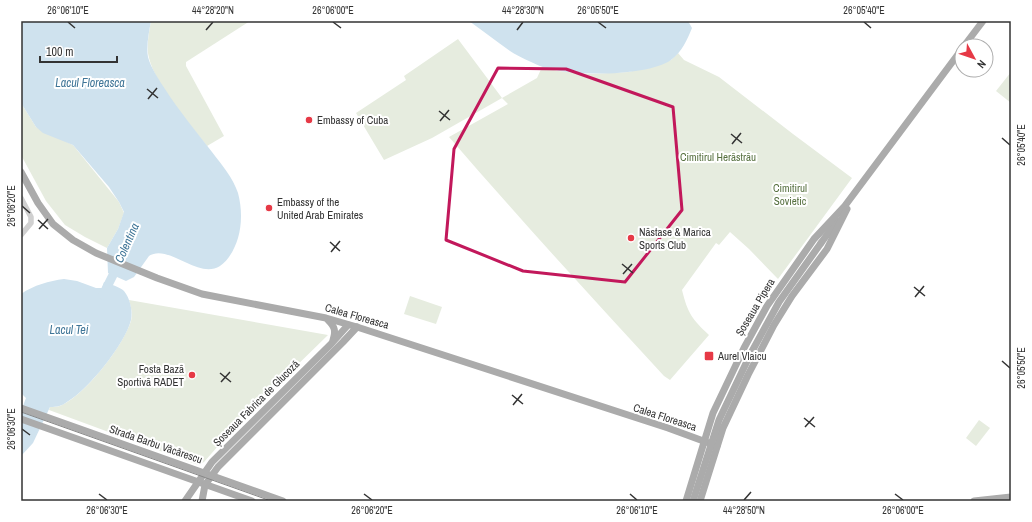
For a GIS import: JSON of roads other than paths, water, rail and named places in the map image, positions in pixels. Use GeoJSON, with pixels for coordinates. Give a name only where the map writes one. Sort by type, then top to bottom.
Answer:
{"type":"FeatureCollection","features":[{"type":"Feature","properties":{"kind":"main road"},"geometry":{"type":"LineString","coordinates":[[970,38],[983,21]]}},
{"type":"Feature","properties":{"kind":"main road"},"geometry":{"type":"LineString","coordinates":[[976,38],[988,21]]}},
{"type":"Feature","properties":{"kind":"main road","name":"Șoseaua Pipera"},"geometry":{"type":"LineString","coordinates":[[693,501],[719,420],[756,343],[779,302],[845,208],[954,60]]}},
{"type":"Feature","properties":{"kind":"main road","name":"Șoseaua Pipera"},"geometry":{"type":"LineString","coordinates":[[686,501],[710,420],[762,314],[814,239],[845,208],[954,66]]}},
{"type":"Feature","properties":{"kind":"main road","name":"Calea Floreasca"},"geometry":{"type":"LineString","coordinates":[[21,172],[43,211],[53,224],[62,232],[80,245],[177,286],[211,296],[326,318],[357,327],[717,446]]}},
{"type":"Feature","properties":{"kind":"main road","name":"Șoseaua Pipera"},"geometry":{"type":"LineString","coordinates":[[700,501],[717,446],[737,397],[774,325],[792,296],[827,249],[845,208]]}},
{"type":"Feature","properties":{"kind":"main road"},"geometry":{"type":"LineString","coordinates":[[326,318],[334,328],[335,334],[332,343]]}},
{"type":"Feature","properties":{"kind":"main road","name":"Șoseaua Fabrica de Glucoză"},"geometry":{"type":"LineString","coordinates":[[185,501],[201,484],[221,453],[332,343],[348,325]]}},
{"type":"Feature","properties":{"kind":"main road","name":"Șoseaua Fabrica de Glucoză"},"geometry":{"type":"LineString","coordinates":[[208,474],[344,342],[357,327]]}},
{"type":"Feature","properties":{"kind":"main road","name":"Strada Barbu Văcărescu"},"geometry":{"type":"LineString","coordinates":[[21,408],[283,501]]}},
{"type":"Feature","properties":{"kind":"main road","name":"Strada Barbu Văcărescu"},"geometry":{"type":"LineString","coordinates":[[21,419],[252,501]]}},
{"type":"Feature","properties":{"kind":"main road","name":"Șoseaua Fabrica de Glucoză"},"geometry":{"type":"LineString","coordinates":[[201,484],[202,501]]}},
{"type":"Feature","properties":{"kind":"main road"},"geometry":{"type":"LineString","coordinates":[[974,501],[1011,497]]}},
{"type":"Feature","properties":{"kind":"street"},"geometry":{"type":"LineString","coordinates":[[21,198],[31,220],[30,226],[21,234]]}},
{"type":"Feature","properties":{"kind":"water","name":"Lacul Floreasca"},"geometry":{"type":"Polygon","coordinates":[[[21,21],[151,21],[147,53],[153,70],[176,105],[227,172],[238,193],[241,210],[241,222],[237,242],[229,257],[220,266],[211,269],[202,269],[174,257],[157,253],[149,256],[134,277],[126,281],[108,273],[107,248],[118,229],[124,212],[109,187],[73,145],[43,133],[36,127],[21,103],[21,21]]]}},
{"type":"Feature","properties":{"kind":"water"},"geometry":{"type":"Polygon","coordinates":[[[469,21],[688,21],[692,28],[681,50],[671,60],[660,66],[644,70],[607,74],[568,72],[552,70],[540,66],[510,51],[469,21]]]}},
{"type":"Feature","properties":{"kind":"water","name":"Lacul Tei"},"geometry":{"type":"Polygon","coordinates":[[[64,279],[77,281],[96,288],[102,288],[104,282],[120,288],[124,291],[129,301],[132,313],[131,320],[121,341],[105,366],[76,396],[59,406],[50,407],[33,443],[21,456],[21,411],[26,398],[21,393],[21,294],[42,284],[64,279]]]}},
{"type":"Feature","properties":{"kind":"waterway","name":"Colentina"},"geometry":{"type":"LineString","coordinates":[[103,295],[118,265]]}},
{"type":"Feature","properties":{"kind":"tram line"},"geometry":{"type":"LineString","coordinates":[[21,412],[271,501]]}},
{"type":"Feature","properties":{"kind":"place","name":"Embassy of Cuba"},"geometry":{"type":"Point","coordinates":[309,120]}},
{"type":"Feature","properties":{"kind":"place","name":"Embassy of the United Arab Emirates"},"geometry":{"type":"Point","coordinates":[269,208]}},
{"type":"Feature","properties":{"kind":"place","name":"Năstase & Marica Sports Club"},"geometry":{"type":"Point","coordinates":[631,238]}},
{"type":"Feature","properties":{"kind":"place","name":"Aurel Vlaicu"},"geometry":{"type":"Point","coordinates":[709,356]}},
{"type":"Feature","properties":{"kind":"place","name":"Fosta Bază Sportivă RADET"},"geometry":{"type":"Point","coordinates":[192,375]}},
{"type":"Feature","properties":{"kind":"park label","name":"Cimitirul Herăstrău"},"geometry":{"type":"Point","coordinates":[718,157]}},
{"type":"Feature","properties":{"kind":"park label","name":"Cimitirul Sovietic"},"geometry":{"type":"Point","coordinates":[790,194]}}]}
